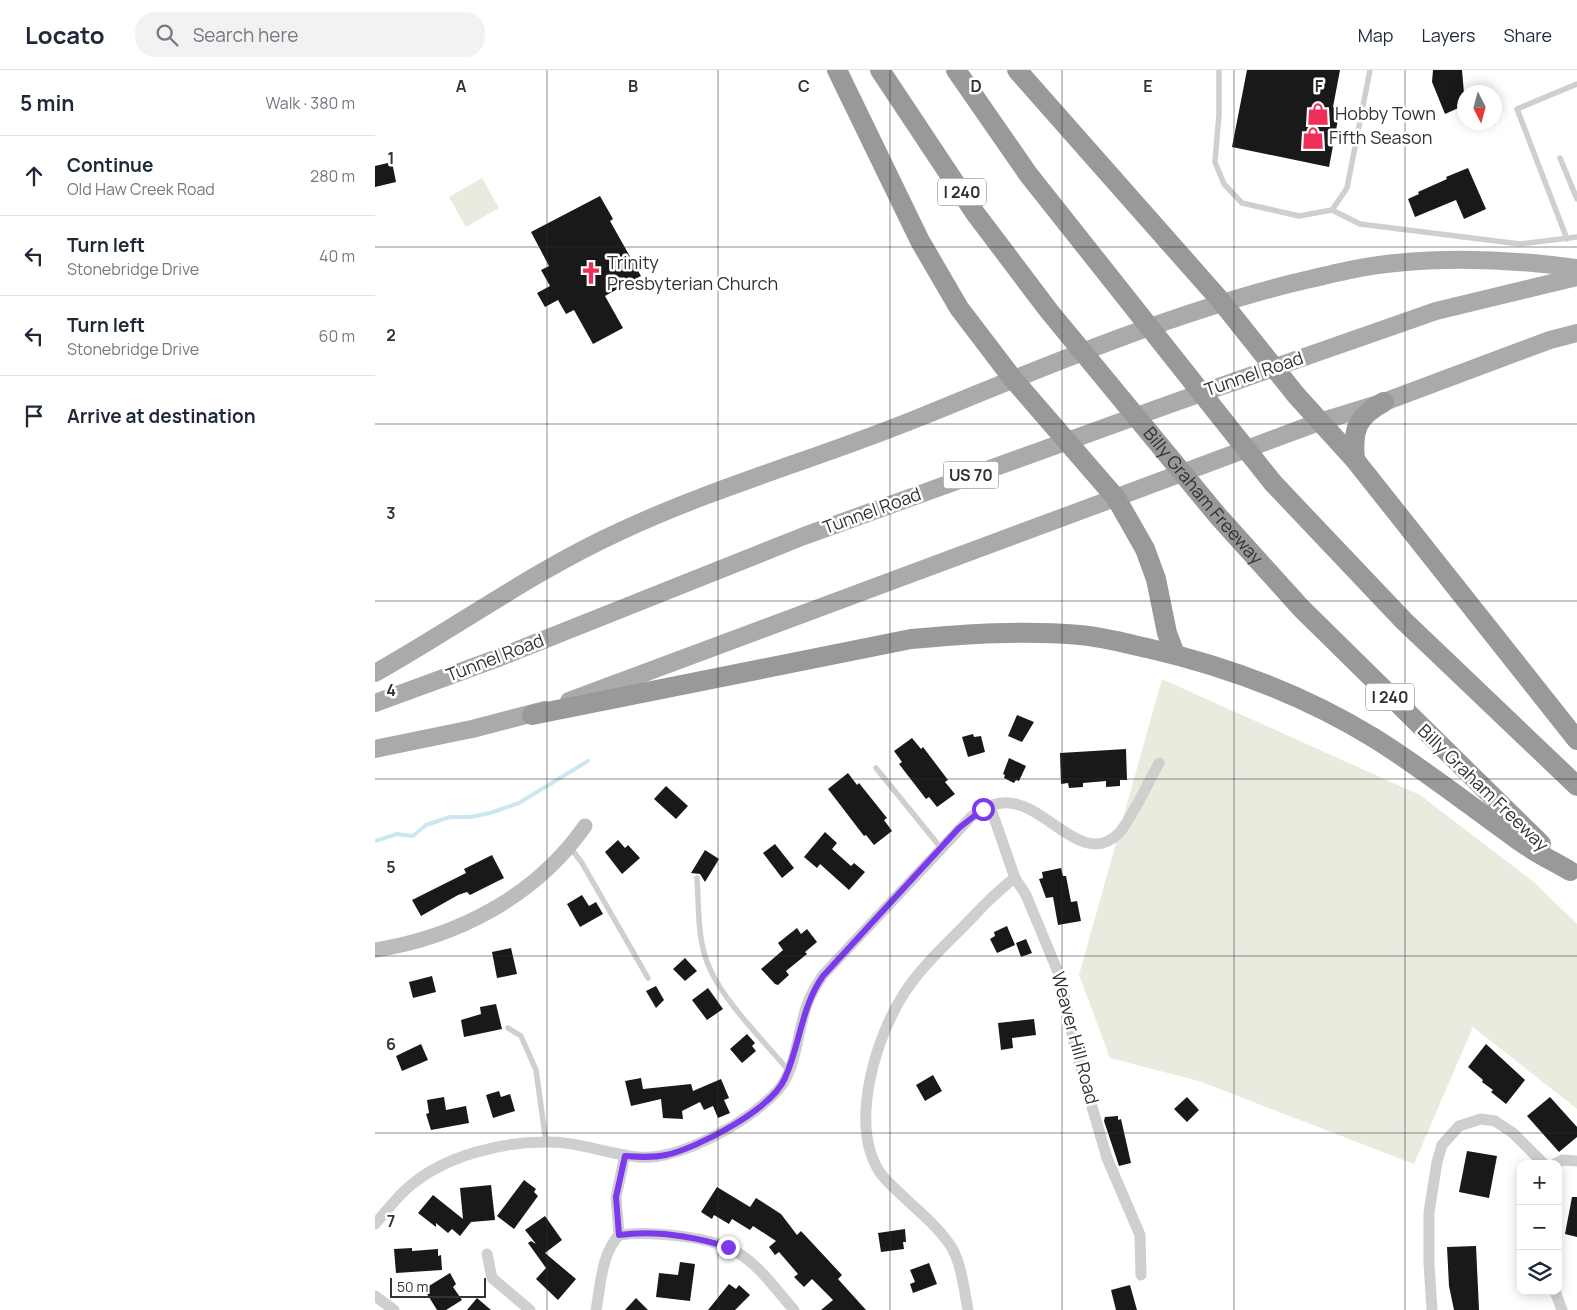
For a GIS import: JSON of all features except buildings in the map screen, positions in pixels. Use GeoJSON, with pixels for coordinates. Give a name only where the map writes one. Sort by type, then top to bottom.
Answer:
{"type":"FeatureCollection","features":[{"type":"Feature","properties":{"kind":"highway"},"geometry":{"type":"LineString","coordinates":[[837,70],[939,276],[959,308],[1013,379],[1116,498],[1145,549],[1156,579],[1167,633],[1175,654]]}},
{"type":"Feature","properties":{"kind":"highway","name":"Billy Graham Freeway"},"geometry":{"type":"LineString","coordinates":[[880,70],[975,213],[1049,311],[1218,516],[1308,615],[1488,794],[1573,875]]}},
{"type":"Feature","properties":{"kind":"highway"},"geometry":{"type":"LineString","coordinates":[[956,70],[1028,174],[1273,483],[1404,621],[1577,786]]}},
{"type":"Feature","properties":{"kind":"highway"},"geometry":{"type":"LineString","coordinates":[[1017,70],[1237,320],[1296,395],[1355,460],[1577,740]]}},
{"type":"Feature","properties":{"kind":"highway"},"geometry":{"type":"LineString","coordinates":[[1355,460],[1353,441],[1360,420],[1369,410],[1384,402]]}},
{"type":"Feature","properties":{"kind":"highway"},"geometry":{"type":"LineString","coordinates":[[532,715],[856,648],[911,639],[1021,632],[1082,635],[1175,654],[1227,670],[1274,688],[1364,732],[1422,769],[1519,841],[1573,875]]}},
{"type":"Feature","properties":{"kind":"main road"},"geometry":{"type":"LineString","coordinates":[[375,674],[559,564],[620,531],[694,501],[913,420],[1013,379],[1221,302],[1336,272],[1395,263],[1501,261],[1577,268]]}},
{"type":"Feature","properties":{"kind":"main road","name":"Tunnel Road"},"geometry":{"type":"LineString","coordinates":[[375,704],[498,658],[803,536],[1182,399],[1436,311],[1577,277]]}},
{"type":"Feature","properties":{"kind":"main road"},"geometry":{"type":"LineString","coordinates":[[375,749],[532,715],[1319,422],[1384,402],[1550,340],[1577,333]]}},
{"type":"Feature","properties":{"kind":"street"},"geometry":{"type":"LineString","coordinates":[[375,1224],[411,1185],[448,1162],[490,1150],[546,1142],[569,1143],[625,1156],[653,1158],[695,1146],[720,1133],[771,1097],[779,1089],[788,1070],[808,1002],[816,985],[831,966],[971,817],[991,806],[1003,803],[1023,805],[1033,809],[1063,832],[1083,842],[1094,844],[1105,841],[1118,834],[1159,763]]}},
{"type":"Feature","properties":{"kind":"street","name":"Weaver Hill Road"},"geometry":{"type":"LineString","coordinates":[[991,806],[1015,878],[1026,895],[1060,977],[1076,1052],[1107,1158],[1137,1226],[1141,1245],[1141,1275]]}},
{"type":"Feature","properties":{"kind":"street"},"geometry":{"type":"LineString","coordinates":[[375,950],[411,943],[467,924],[516,895],[570,847],[585,826]]}},
{"type":"Feature","properties":{"kind":"street"},"geometry":{"type":"LineString","coordinates":[[968,1310],[961,1274],[952,1249],[939,1231],[879,1173],[869,1148],[868,1086],[878,1052],[905,992],[941,950],[1000,889],[1015,878]]}},
{"type":"Feature","properties":{"kind":"street"},"geometry":{"type":"LineString","coordinates":[[1432,1310],[1429,1264],[1429,1212],[1437,1162],[1442,1145],[1459,1126],[1481,1119],[1495,1121],[1513,1133],[1540,1160]]}},
{"type":"Feature","properties":{"kind":"street"},"geometry":{"type":"LineString","coordinates":[[619,1235],[616,1197],[625,1156]]}},
{"type":"Feature","properties":{"kind":"street"},"geometry":{"type":"LineString","coordinates":[[1562,1160],[1577,1161]]}},
{"type":"Feature","properties":{"kind":"street"},"geometry":{"type":"LineString","coordinates":[[596,1310],[604,1262],[609,1246],[619,1235],[641,1232],[715,1243],[728,1247],[749,1261],[794,1310]]}},
{"type":"Feature","properties":{"kind":"street"},"geometry":{"type":"LineString","coordinates":[[487,1254],[492,1278],[530,1310]]}},
{"type":"Feature","properties":{"kind":"street"},"geometry":{"type":"LineString","coordinates":[[1556,1295],[1562,1310]]}},
{"type":"Feature","properties":{"kind":"street"},"geometry":{"type":"LineString","coordinates":[[375,1296],[394,1310]]}},
{"type":"Feature","properties":{"kind":"lane"},"geometry":{"type":"LineString","coordinates":[[1219,70],[1219,114],[1215,162],[1224,184],[1242,203],[1299,216],[1332,210],[1360,224],[1508,243],[1519,244],[1577,237]]}},
{"type":"Feature","properties":{"kind":"lane"},"geometry":{"type":"LineString","coordinates":[[1332,210],[1347,188],[1370,70]]}},
{"type":"Feature","properties":{"kind":"lane"},"geometry":{"type":"LineString","coordinates":[[1567,239],[1517,109],[1577,84]]}},
{"type":"Feature","properties":{"kind":"lane"},"geometry":{"type":"LineString","coordinates":[[1560,158],[1577,199]]}},
{"type":"Feature","properties":{"kind":"lane"},"geometry":{"type":"LineString","coordinates":[[876,768],[941,848]]}},
{"type":"Feature","properties":{"kind":"lane"},"geometry":{"type":"LineString","coordinates":[[570,847],[583,863],[648,978]]}},
{"type":"Feature","properties":{"kind":"lane"},"geometry":{"type":"LineString","coordinates":[[697,878],[701,936],[710,968],[719,985],[788,1070]]}},
{"type":"Feature","properties":{"kind":"lane"},"geometry":{"type":"LineString","coordinates":[[508,1028],[521,1036],[536,1070],[546,1142]]}},
{"type":"Feature","properties":{"kind":"shaded area"},"geometry":{"type":"Polygon","coordinates":[[[482,178],[499,208],[466,227],[449,197],[482,178]]]}},
{"type":"Feature","properties":{"kind":"shaded area"},"geometry":{"type":"Polygon","coordinates":[[[1162,679],[1420,795],[1535,883],[1577,924],[1577,1109],[1473,1027],[1414,1164],[1199,1081],[1110,1058],[1079,975],[1162,679]]]}},
{"type":"Feature","properties":{"kind":"waterway"},"geometry":{"type":"LineString","coordinates":[[375,841],[397,834],[413,836],[426,825],[450,817],[470,817],[490,813],[519,803],[588,761]]}},
{"type":"Feature","properties":{"kind":"place","name":"Hobby Town"},"geometry":{"type":"Point","coordinates":[1318,114]}},
{"type":"Feature","properties":{"kind":"place","name":"Fifth Season"},"geometry":{"type":"Point","coordinates":[1313,138]}},
{"type":"Feature","properties":{"kind":"place","name":"Trinity Presbyterian Church"},"geometry":{"type":"Point","coordinates":[591,273]}},
{"type":"Feature","properties":{"kind":"route"},"geometry":{"type":"LineString","coordinates":[[728,1247],[715,1243],[641,1232],[619,1235],[616,1197],[625,1156],[653,1158],[695,1146],[741,1120],[771,1097],[785,1079],[808,1002],[816,985],[831,966],[959,828],[983,809]]}}]}
